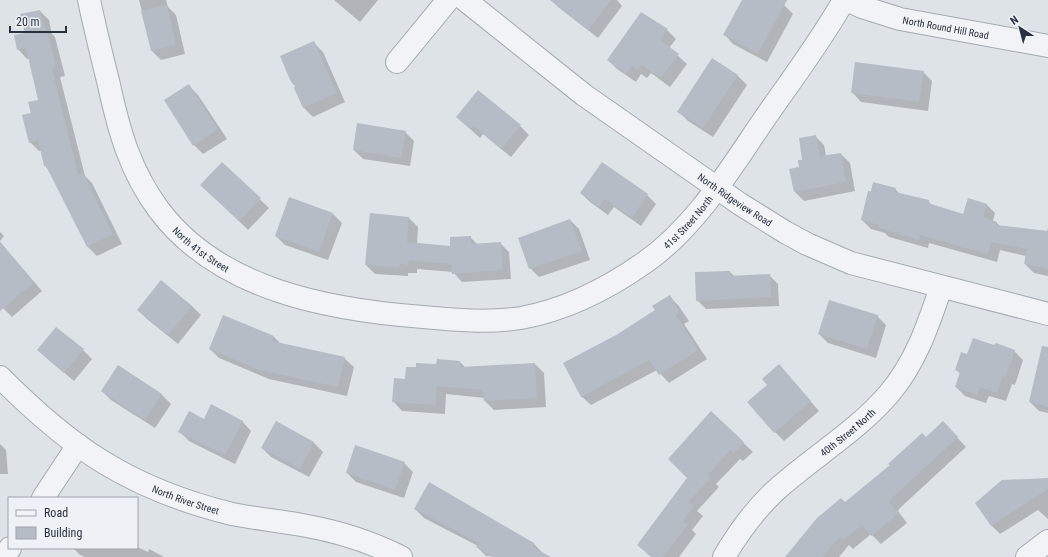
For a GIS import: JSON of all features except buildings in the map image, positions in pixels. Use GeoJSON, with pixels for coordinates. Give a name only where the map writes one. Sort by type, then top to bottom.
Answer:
{"type":"FeatureCollection","features":[{"type":"Feature","properties":{"kind":"street","name":"North 41st Street"},"geometry":{"type":"LineString","coordinates":[[89,0],[119,129],[132,165],[149,197],[160,212],[185,238],[206,254],[236,272],[294,296],[315,302],[372,312],[469,320]]}},
{"type":"Feature","properties":{"kind":"street"},"geometry":{"type":"LineString","coordinates":[[397,62],[448,0]]}},
{"type":"Feature","properties":{"kind":"street","name":"North Ridgeview Road"},"geometry":{"type":"LineString","coordinates":[[465,0],[584,95],[756,215],[779,229],[830,255],[872,270],[1048,314]]}},
{"type":"Feature","properties":{"kind":"street","name":"41st Street North"},"geometry":{"type":"LineString","coordinates":[[469,320],[502,320],[540,314],[570,304],[610,285],[646,262],[672,240],[696,214],[717,187],[826,31],[845,0]]}},
{"type":"Feature","properties":{"kind":"street","name":"North Round Hill Road"},"geometry":{"type":"LineString","coordinates":[[845,0],[900,19],[1048,46]]}},
{"type":"Feature","properties":{"kind":"street","name":"40th Street North"},"geometry":{"type":"LineString","coordinates":[[724,557],[746,523],[765,501],[861,422],[900,380],[918,350],[941,287]]}},
{"type":"Feature","properties":{"kind":"street","name":"North River Street"},"geometry":{"type":"LineString","coordinates":[[0,377],[25,401],[78,445],[120,472],[164,492],[211,508],[254,518],[306,526],[347,535],[375,545],[401,557]]}},
{"type":"Feature","properties":{"kind":"street"},"geometry":{"type":"LineString","coordinates":[[44,497],[78,445]]}},
{"type":"Feature","properties":{"kind":"street"},"geometry":{"type":"LineString","coordinates":[[1027,557],[1048,541]]}}]}
